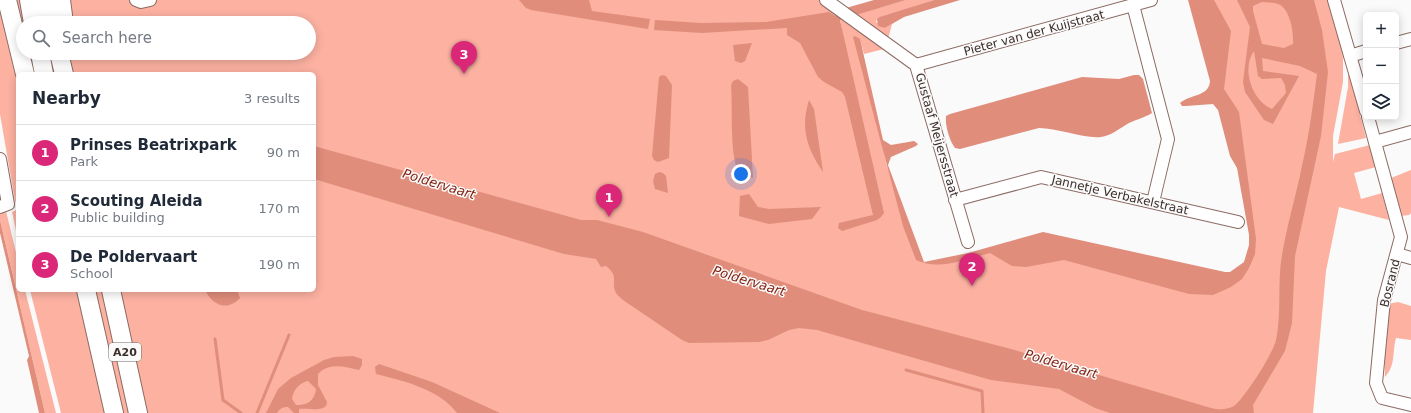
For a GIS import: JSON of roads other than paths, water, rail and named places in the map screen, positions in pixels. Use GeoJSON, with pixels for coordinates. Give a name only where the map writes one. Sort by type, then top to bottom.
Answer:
{"type":"FeatureCollection","features":[{"type":"Feature","properties":{"kind":"highway"},"geometry":{"type":"LineString","coordinates":[[7,0],[16,37]]}},
{"type":"Feature","properties":{"kind":"highway"},"geometry":{"type":"LineString","coordinates":[[29,0],[32,16]]}},
{"type":"Feature","properties":{"kind":"highway"},"geometry":{"type":"LineString","coordinates":[[46,0],[50,16]]}},
{"type":"Feature","properties":{"kind":"highway"},"geometry":{"type":"LineString","coordinates":[[61,0],[63,16]]}},
{"type":"Feature","properties":{"kind":"highway"},"geometry":{"type":"LineString","coordinates":[[22,60],[25,72]]}},
{"type":"Feature","properties":{"kind":"highway"},"geometry":{"type":"LineString","coordinates":[[41,60],[44,72]]}},
{"type":"Feature","properties":{"kind":"highway"},"geometry":{"type":"LineString","coordinates":[[61,60],[64,72]]}},
{"type":"Feature","properties":{"kind":"highway"},"geometry":{"type":"LineString","coordinates":[[69,60],[71,72]]}},
{"type":"Feature","properties":{"kind":"highway","name":"A20"},"geometry":{"type":"LineString","coordinates":[[111,292],[138,413]]}},
{"type":"Feature","properties":{"kind":"highway","name":"A20"},"geometry":{"type":"LineString","coordinates":[[86,293],[114,413]]}},
{"type":"Feature","properties":{"kind":"street"},"geometry":{"type":"LineString","coordinates":[[136,0],[141,2],[150,0]]}},
{"type":"Feature","properties":{"kind":"street","name":"Gustaaf Meijersstraat"},"geometry":{"type":"LineString","coordinates":[[826,0],[916,65],[968,242]]}},
{"type":"Feature","properties":{"kind":"street","name":"Pieter van der Kuijstraat"},"geometry":{"type":"LineString","coordinates":[[916,65],[1151,0]]}},
{"type":"Feature","properties":{"kind":"street"},"geometry":{"type":"LineString","coordinates":[[1334,0],[1363,100]]}},
{"type":"Feature","properties":{"kind":"street"},"geometry":{"type":"LineString","coordinates":[[1134,5],[1168,139],[1153,202]]}},
{"type":"Feature","properties":{"kind":"street"},"geometry":{"type":"LineString","coordinates":[[1399,42],[1411,39]]}},
{"type":"Feature","properties":{"kind":"street"},"geometry":{"type":"LineString","coordinates":[[1350,56],[1363,52]]}},
{"type":"Feature","properties":{"kind":"street","name":"Bosrand"},"geometry":{"type":"LineString","coordinates":[[1369,120],[1401,237],[1384,300],[1376,384],[1382,398],[1411,405]]}},
{"type":"Feature","properties":{"kind":"street"},"geometry":{"type":"LineString","coordinates":[[1375,142],[1411,132]]}},
{"type":"Feature","properties":{"kind":"street"},"geometry":{"type":"LineString","coordinates":[[0,159],[4,205]]}},
{"type":"Feature","properties":{"kind":"street","name":"Jannetje Verbakelstraat"},"geometry":{"type":"LineString","coordinates":[[955,200],[1041,177],[1238,222]]}},
{"type":"Feature","properties":{"kind":"street"},"geometry":{"type":"LineString","coordinates":[[1397,254],[1411,258]]}},
{"type":"Feature","properties":{"kind":"water"},"geometry":{"type":"Polygon","coordinates":[[[519,0],[589,0],[592,11],[650,19],[648,29],[531,10],[526,8],[519,0]]]}},
{"type":"Feature","properties":{"kind":"water"},"geometry":{"type":"Polygon","coordinates":[[[874,0],[906,0],[856,15],[854,13],[840,20],[884,213],[877,220],[842,231],[838,228],[839,223],[873,215],[845,97],[842,92],[818,77],[800,43],[787,35],[787,28],[702,33],[654,30],[655,20],[701,23],[766,22],[829,12],[835,16],[849,10],[846,8],[874,0]]]}},
{"type":"Feature","properties":{"kind":"water"},"geometry":{"type":"Polygon","coordinates":[[[934,0],[960,0],[904,17],[885,28],[878,26],[877,19],[880,17],[934,0]]]}},
{"type":"Feature","properties":{"kind":"water"},"geometry":{"type":"Polygon","coordinates":[[[1188,0],[1214,0],[1231,31],[1224,89],[1239,112],[1256,239],[1255,254],[1242,279],[1231,287],[1213,295],[1189,294],[1064,260],[1026,267],[1012,266],[990,253],[962,261],[943,264],[925,263],[916,260],[903,226],[853,37],[855,36],[860,39],[883,140],[891,145],[914,141],[918,144],[891,157],[888,165],[924,262],[968,253],[1043,232],[1225,272],[1230,272],[1244,262],[1249,245],[1249,235],[1237,168],[1230,156],[1218,110],[1213,104],[1182,106],[1180,103],[1203,93],[1209,86],[1210,81],[1188,0]]]}},
{"type":"Feature","properties":{"kind":"water","name":"Poldervaart"},"geometry":{"type":"Polygon","coordinates":[[[1237,0],[1314,0],[1322,30],[1328,72],[1321,136],[1295,256],[1292,323],[1285,351],[1253,405],[1254,413],[1110,413],[1095,408],[1059,389],[991,380],[817,330],[799,328],[789,330],[768,340],[759,342],[689,343],[682,340],[623,300],[614,289],[613,273],[606,266],[601,267],[596,259],[564,254],[316,180],[316,147],[581,220],[597,220],[643,232],[862,310],[1011,349],[1211,408],[1225,409],[1234,406],[1239,402],[1270,354],[1276,340],[1279,319],[1282,255],[1307,143],[1317,74],[1300,66],[1262,58],[1263,71],[1299,76],[1273,124],[1264,120],[1245,92],[1243,82],[1250,27],[1237,0]],[[1262,2],[1253,6],[1253,11],[1262,44],[1284,48],[1293,44],[1292,28],[1286,10],[1282,6],[1274,3],[1262,2]],[[1254,51],[1250,58],[1249,67],[1251,84],[1259,99],[1272,109],[1286,93],[1285,85],[1281,78],[1262,79],[1258,76],[1254,51]]]}},
{"type":"Feature","properties":{"kind":"water"},"geometry":{"type":"Polygon","coordinates":[[[752,43],[745,61],[741,63],[735,61],[733,45],[752,43]]]}},
{"type":"Feature","properties":{"kind":"water"},"geometry":{"type":"Polygon","coordinates":[[[662,75],[666,76],[672,85],[669,158],[658,162],[654,160],[652,156],[659,77],[662,75]]]}},
{"type":"Feature","properties":{"kind":"water"},"geometry":{"type":"Polygon","coordinates":[[[1139,75],[1143,79],[1152,113],[1105,136],[1094,137],[1039,128],[960,149],[955,148],[949,137],[946,116],[950,114],[1082,77],[1119,79],[1139,75]]]}},
{"type":"Feature","properties":{"kind":"water"},"geometry":{"type":"Polygon","coordinates":[[[738,79],[748,87],[753,178],[739,172],[734,155],[731,85],[733,81],[738,79]]]}},
{"type":"Feature","properties":{"kind":"water"},"geometry":{"type":"Polygon","coordinates":[[[809,100],[814,109],[823,172],[809,146],[805,129],[806,110],[809,100]]]}},
{"type":"Feature","properties":{"kind":"water"},"geometry":{"type":"Polygon","coordinates":[[[659,172],[666,176],[668,193],[655,189],[653,181],[655,174],[659,172]]]}},
{"type":"Feature","properties":{"kind":"water"},"geometry":{"type":"Polygon","coordinates":[[[749,194],[758,207],[769,209],[821,207],[812,219],[769,224],[739,216],[740,196],[749,194]]]}},
{"type":"Feature","properties":{"kind":"water"},"geometry":{"type":"Polygon","coordinates":[[[0,220],[45,413],[39,413],[27,360],[29,356],[0,233],[0,220]]]}},
{"type":"Feature","properties":{"kind":"water"},"geometry":{"type":"Polygon","coordinates":[[[206,292],[238,292],[240,298],[230,305],[225,306],[216,303],[206,292]]]}},
{"type":"Feature","properties":{"kind":"water"},"geometry":{"type":"Polygon","coordinates":[[[353,356],[362,359],[362,365],[359,370],[337,366],[322,370],[318,374],[318,385],[327,402],[324,408],[299,409],[299,413],[294,413],[286,407],[280,409],[277,413],[266,413],[278,389],[291,378],[324,360],[334,357],[353,356]],[[308,381],[302,383],[297,387],[292,399],[296,405],[310,402],[316,389],[308,381]]]}},
{"type":"Feature","properties":{"kind":"water"},"geometry":{"type":"Polygon","coordinates":[[[379,364],[432,382],[500,413],[457,413],[450,405],[431,392],[409,383],[376,374],[375,367],[379,364]]]}},
{"type":"Feature","properties":{"kind":"waterway"},"geometry":{"type":"LineString","coordinates":[[257,413],[289,335]]}},
{"type":"Feature","properties":{"kind":"waterway"},"geometry":{"type":"LineString","coordinates":[[215,339],[223,400],[241,413]]}},
{"type":"Feature","properties":{"kind":"waterway"},"geometry":{"type":"LineString","coordinates":[[906,370],[982,391],[983,413]]}},
{"type":"Feature","properties":{"kind":"place","name":"De Poldervaart"},"geometry":{"type":"Point","coordinates":[464,74]}},
{"type":"Feature","properties":{"kind":"place","name":"Prinses Beatrixpark"},"geometry":{"type":"Point","coordinates":[609,217]}},
{"type":"Feature","properties":{"kind":"place","name":"Scouting Aleida"},"geometry":{"type":"Point","coordinates":[972,286]}}]}
